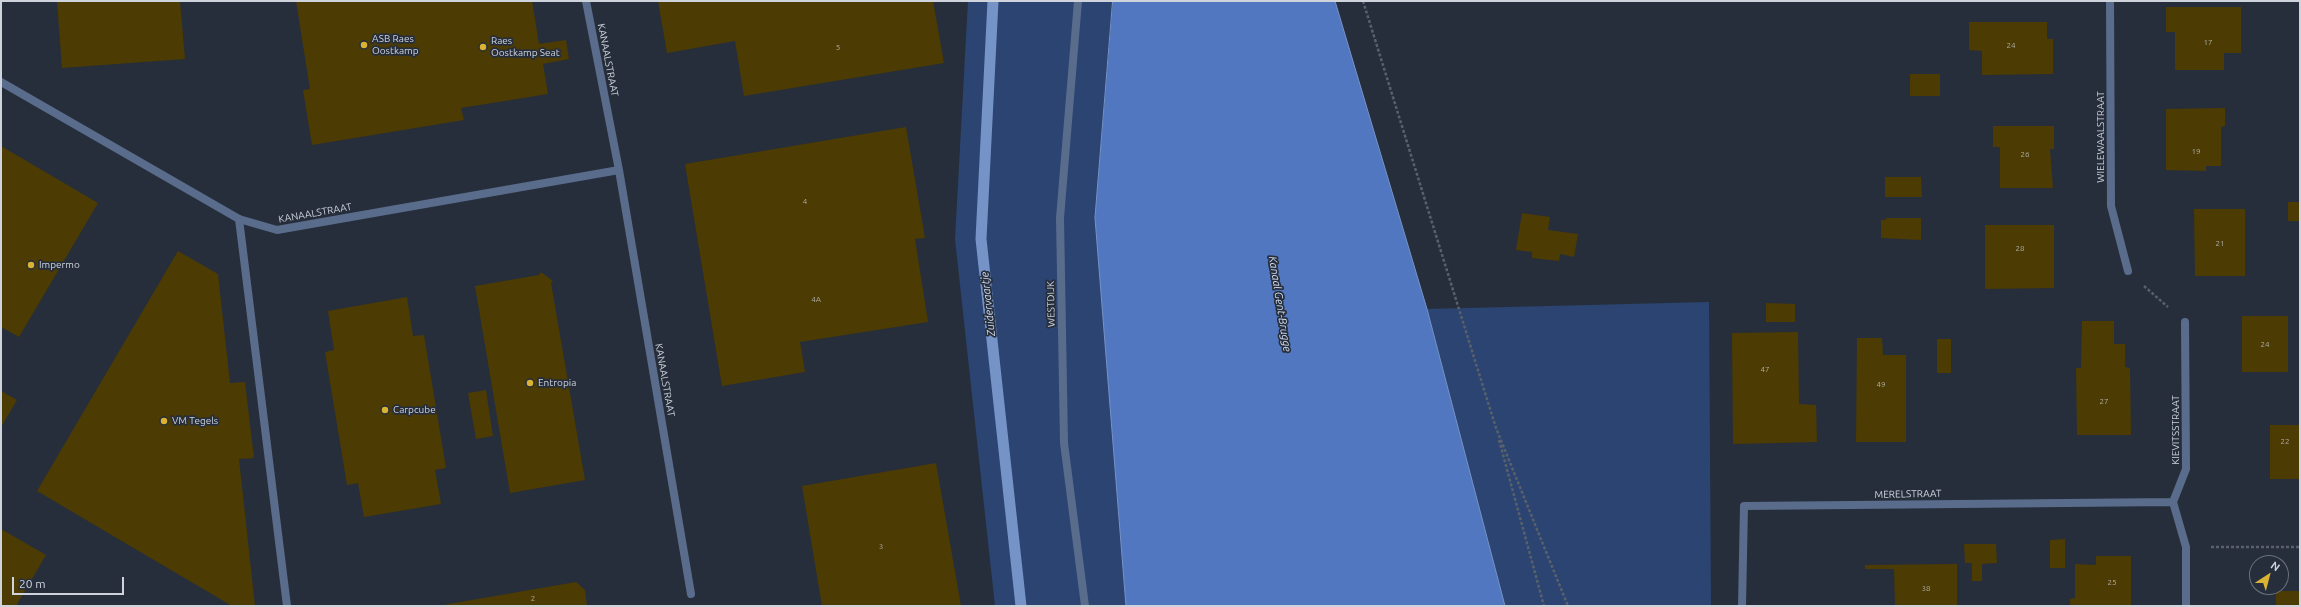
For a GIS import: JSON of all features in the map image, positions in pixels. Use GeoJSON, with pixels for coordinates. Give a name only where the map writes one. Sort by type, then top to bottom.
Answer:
{"type":"FeatureCollection","features":[{"type":"Feature","properties":{"kind":"street","name":"KANAALSTRAAT"},"geometry":{"type":"LineString","coordinates":[[586,1],[619,170],[691,594]]}},
{"type":"Feature","properties":{"kind":"street","name":"WESTDIJK"},"geometry":{"type":"LineString","coordinates":[[1078,1],[1060,218],[1064,443],[1085,606]]}},
{"type":"Feature","properties":{"kind":"street","name":"WIELEWAALSTRAAT"},"geometry":{"type":"LineString","coordinates":[[2110,1],[2111,206],[2128,271]]}},
{"type":"Feature","properties":{"kind":"street","name":"KANAALSTRAAT"},"geometry":{"type":"LineString","coordinates":[[1,82],[239,219],[277,230],[619,170]]}},
{"type":"Feature","properties":{"kind":"street"},"geometry":{"type":"LineString","coordinates":[[239,219],[287,606]]}},
{"type":"Feature","properties":{"kind":"street","name":"KIEVITSSTRAAT"},"geometry":{"type":"LineString","coordinates":[[2173,502],[2186,468],[2185,322]]}},
{"type":"Feature","properties":{"kind":"street"},"geometry":{"type":"LineString","coordinates":[[2173,502],[2186,547],[2186,606]]}},
{"type":"Feature","properties":{"kind":"street","name":"MERELSTRAAT"},"geometry":{"type":"LineString","coordinates":[[1742,606],[1744,506],[2173,502]]}},
{"type":"Feature","properties":{"kind":"path"},"geometry":{"type":"LineString","coordinates":[[1363,1],[1496,428],[1544,606]]}},
{"type":"Feature","properties":{"kind":"path"},"geometry":{"type":"LineString","coordinates":[[2128,271],[2185,322]]}},
{"type":"Feature","properties":{"kind":"path"},"geometry":{"type":"LineString","coordinates":[[1496,428],[1568,606]]}},
{"type":"Feature","properties":{"kind":"path"},"geometry":{"type":"LineString","coordinates":[[2186,547],[2300,547]]}},
{"type":"Feature","properties":{"kind":"shaded area"},"geometry":{"type":"Polygon","coordinates":[[[968,1],[1113,1],[1095,218],[1126,606],[995,606],[955,239],[968,1]]]}},
{"type":"Feature","properties":{"kind":"shaded area"},"geometry":{"type":"Polygon","coordinates":[[[1709,302],[1711,606],[1505,606],[1427,309],[1709,302]]]}},
{"type":"Feature","properties":{"kind":"water","name":"Kanaal Gent-Brugge"},"geometry":{"type":"Polygon","coordinates":[[[1113,1],[1335,1],[1427,309],[1505,606],[1126,606],[1095,218],[1113,1]]]}},
{"type":"Feature","properties":{"kind":"building"},"geometry":{"type":"Polygon","coordinates":[[[57,1],[180,1],[185,59],[62,68],[57,1]]]}},
{"type":"Feature","properties":{"kind":"building"},"geometry":{"type":"Polygon","coordinates":[[[296,1],[532,1],[539,44],[566,40],[569,59],[543,64],[548,94],[461,108],[464,120],[312,145],[303,90],[310,89],[296,1]]]}},
{"type":"Feature","properties":{"kind":"building"},"geometry":{"type":"Polygon","coordinates":[[[658,1],[933,1],[944,63],[744,96],[735,41],[667,53],[658,1]]]}},
{"type":"Feature","properties":{"kind":"building"},"geometry":{"type":"Polygon","coordinates":[[[2166,7],[2241,7],[2241,53],[2224,53],[2224,70],[2175,70],[2175,32],[2166,32],[2166,7]]]}},
{"type":"Feature","properties":{"kind":"building"},"geometry":{"type":"Polygon","coordinates":[[[1969,22],[2047,22],[2047,39],[2053,39],[2053,74],[1982,75],[1982,51],[1969,50],[1969,22]]]}},
{"type":"Feature","properties":{"kind":"building"},"geometry":{"type":"Polygon","coordinates":[[[1910,74],[1940,74],[1940,96],[1910,96],[1910,74]]]}},
{"type":"Feature","properties":{"kind":"building"},"geometry":{"type":"Polygon","coordinates":[[[2225,108],[2225,126],[2221,127],[2221,166],[2206,166],[2206,171],[2166,170],[2166,109],[2225,108]]]}},
{"type":"Feature","properties":{"kind":"building"},"geometry":{"type":"Polygon","coordinates":[[[1993,126],[2054,126],[2054,149],[2050,149],[2053,188],[2000,188],[2000,147],[1993,147],[1993,126]]]}},
{"type":"Feature","properties":{"kind":"building"},"geometry":{"type":"Polygon","coordinates":[[[906,127],[925,238],[915,239],[928,322],[800,342],[805,372],[722,386],[685,164],[906,127]]]}},
{"type":"Feature","properties":{"kind":"building","name":"Impermo"},"geometry":{"type":"Polygon","coordinates":[[[1,146],[98,203],[19,337],[1,327],[1,146]]]}},
{"type":"Feature","properties":{"kind":"building"},"geometry":{"type":"Polygon","coordinates":[[[1885,177],[1921,177],[1922,197],[1885,197],[1885,177]]]}},
{"type":"Feature","properties":{"kind":"building"},"geometry":{"type":"Polygon","coordinates":[[[2288,202],[2300,202],[2300,221],[2288,221],[2288,202]]]}},
{"type":"Feature","properties":{"kind":"building"},"geometry":{"type":"Polygon","coordinates":[[[2194,209],[2245,209],[2245,276],[2195,276],[2194,209]]]}},
{"type":"Feature","properties":{"kind":"building"},"geometry":{"type":"Polygon","coordinates":[[[1522,213],[1550,217],[1548,230],[1578,234],[1574,257],[1560,254],[1559,261],[1532,258],[1532,252],[1516,250],[1522,213]]]}},
{"type":"Feature","properties":{"kind":"building"},"geometry":{"type":"Polygon","coordinates":[[[1886,218],[1921,218],[1921,240],[1881,238],[1881,220],[1886,220],[1886,218]]]}},
{"type":"Feature","properties":{"kind":"building"},"geometry":{"type":"Polygon","coordinates":[[[1985,225],[2054,225],[2054,288],[1985,289],[1985,225]]]}},
{"type":"Feature","properties":{"kind":"building","name":"VM Tegels"},"geometry":{"type":"Polygon","coordinates":[[[178,251],[218,274],[230,383],[245,382],[254,458],[239,459],[255,606],[232,606],[37,491],[178,251]]]}},
{"type":"Feature","properties":{"kind":"building","name":"Entropia"},"geometry":{"type":"Polygon","coordinates":[[[541,272],[553,281],[551,283],[585,480],[510,493],[475,286],[539,275],[541,272]]]}},
{"type":"Feature","properties":{"kind":"building","name":"Carpcube"},"geometry":{"type":"Polygon","coordinates":[[[407,297],[413,336],[424,335],[446,468],[435,470],[441,504],[364,517],[358,483],[347,485],[325,352],[334,350],[328,311],[407,297]]]}},
{"type":"Feature","properties":{"kind":"building"},"geometry":{"type":"Polygon","coordinates":[[[1766,303],[1795,304],[1795,322],[1766,322],[1766,303]]]}},
{"type":"Feature","properties":{"kind":"building"},"geometry":{"type":"Polygon","coordinates":[[[2242,316],[2288,316],[2288,372],[2242,372],[2242,316]]]}},
{"type":"Feature","properties":{"kind":"building"},"geometry":{"type":"Polygon","coordinates":[[[2082,321],[2114,321],[2114,344],[2125,344],[2125,367],[2130,368],[2131,435],[2077,435],[2076,368],[2081,368],[2082,321]]]}},
{"type":"Feature","properties":{"kind":"building"},"geometry":{"type":"Polygon","coordinates":[[[1798,332],[1799,404],[1816,405],[1817,442],[1733,444],[1732,333],[1798,332]]]}},
{"type":"Feature","properties":{"kind":"building"},"geometry":{"type":"Polygon","coordinates":[[[1857,338],[1882,338],[1883,355],[1906,355],[1906,442],[1856,442],[1857,338]]]}},
{"type":"Feature","properties":{"kind":"building"},"geometry":{"type":"Polygon","coordinates":[[[1937,339],[1951,339],[1951,373],[1937,373],[1937,339]]]}},
{"type":"Feature","properties":{"kind":"building"},"geometry":{"type":"Polygon","coordinates":[[[486,390],[493,436],[476,439],[468,393],[486,390]]]}},
{"type":"Feature","properties":{"kind":"building"},"geometry":{"type":"Polygon","coordinates":[[[1,391],[17,400],[1,427],[1,391]]]}},
{"type":"Feature","properties":{"kind":"building"},"geometry":{"type":"Polygon","coordinates":[[[2270,425],[2300,425],[2300,479],[2270,479],[2270,425]]]}},
{"type":"Feature","properties":{"kind":"building"},"geometry":{"type":"Polygon","coordinates":[[[936,463],[961,606],[822,606],[802,486],[936,463]]]}},
{"type":"Feature","properties":{"kind":"building"},"geometry":{"type":"Polygon","coordinates":[[[1,529],[46,555],[16,606],[1,606],[1,529]]]}},
{"type":"Feature","properties":{"kind":"building"},"geometry":{"type":"Polygon","coordinates":[[[2065,539],[2065,568],[2050,568],[2050,540],[2065,539]]]}},
{"type":"Feature","properties":{"kind":"building"},"geometry":{"type":"Polygon","coordinates":[[[1964,544],[1996,544],[1997,563],[1982,564],[1982,581],[1972,581],[1972,563],[1965,563],[1964,544]]]}},
{"type":"Feature","properties":{"kind":"building"},"geometry":{"type":"Polygon","coordinates":[[[2096,556],[2131,556],[2131,606],[2070,606],[2070,599],[2075,598],[2075,564],[2096,565],[2096,556]]]}},
{"type":"Feature","properties":{"kind":"building"},"geometry":{"type":"Polygon","coordinates":[[[1957,564],[1957,606],[1895,606],[1894,569],[1865,569],[1865,565],[1957,564]]]}},
{"type":"Feature","properties":{"kind":"building"},"geometry":{"type":"Polygon","coordinates":[[[576,582],[585,590],[587,606],[437,606],[576,582]]]}},
{"type":"Feature","properties":{"kind":"building"},"geometry":{"type":"Polygon","coordinates":[[[2289,591],[2300,591],[2300,606],[2276,606],[2276,595],[2289,595],[2289,591]]]}},
{"type":"Feature","properties":{"kind":"waterway","name":"Zuidervaartje"},"geometry":{"type":"LineString","coordinates":[[993,1],[981,239],[1021,606]]}},
{"type":"Feature","properties":{"kind":"place","name":"ASB Raes Oostkamp"},"geometry":{"type":"Point","coordinates":[364,45]}},
{"type":"Feature","properties":{"kind":"place","name":"Raes Oostkamp Seat"},"geometry":{"type":"Point","coordinates":[483,47]}},
{"type":"Feature","properties":{"kind":"place","name":"Impermo"},"geometry":{"type":"Point","coordinates":[31,265]}},
{"type":"Feature","properties":{"kind":"place","name":"Entropia"},"geometry":{"type":"Point","coordinates":[530,383]}},
{"type":"Feature","properties":{"kind":"place","name":"Carpcube"},"geometry":{"type":"Point","coordinates":[385,410]}},
{"type":"Feature","properties":{"kind":"place","name":"VM Tegels"},"geometry":{"type":"Point","coordinates":[164,421]}}]}
